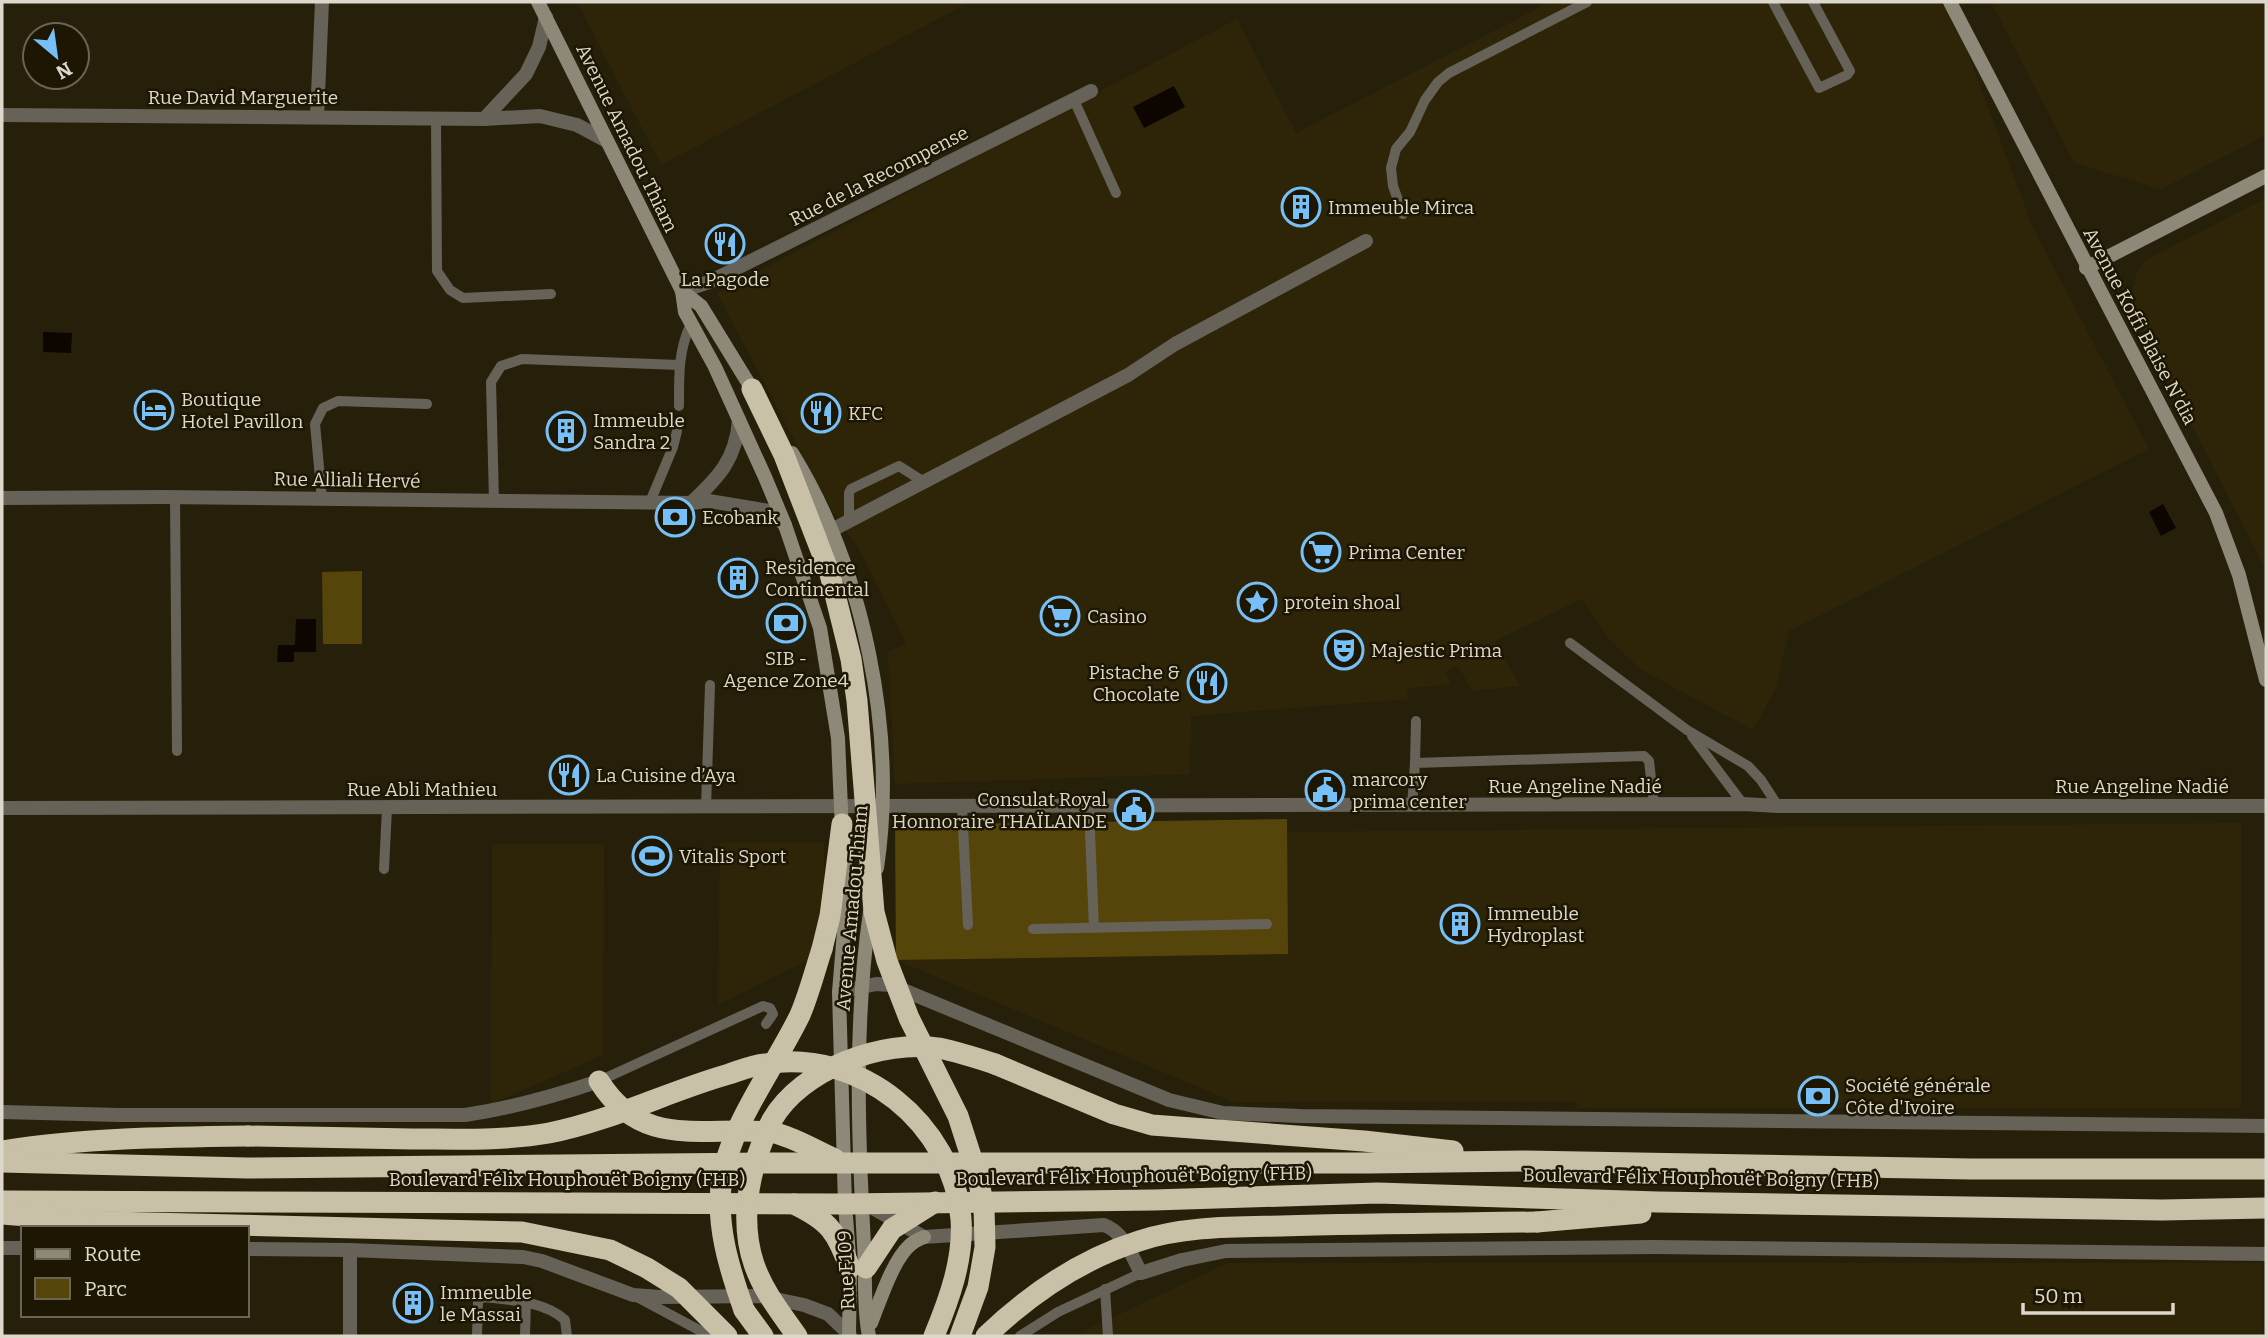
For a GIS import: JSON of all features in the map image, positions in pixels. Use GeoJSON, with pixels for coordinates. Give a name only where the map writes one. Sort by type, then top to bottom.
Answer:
{"type":"FeatureCollection","features":[{"type":"Feature","properties":{"kind":"highway"},"geometry":{"type":"LineString","coordinates":[[752,389],[784,455],[830,574],[851,659],[857,701],[874,912],[887,961],[909,1018],[958,1116],[978,1178],[984,1207],[985,1247],[978,1287],[960,1336]]}},
{"type":"Feature","properties":{"kind":"highway"},"geometry":{"type":"LineString","coordinates":[[763,1336],[744,1310],[730,1270],[720,1208],[722,1180],[730,1145],[801,1013],[830,916],[842,815]]}},
{"type":"Feature","properties":{"kind":"highway"},"geometry":{"type":"LineString","coordinates":[[797,1336],[764,1289],[753,1262],[747,1231],[747,1196],[752,1169],[772,1119],[791,1096],[819,1073],[873,1053],[903,1047],[937,1048],[995,1064],[1114,1114],[1152,1125],[1364,1142],[1525,1161]]}},
{"type":"Feature","properties":{"kind":"highway"},"geometry":{"type":"LineString","coordinates":[[2,1151],[134,1138],[248,1136],[478,1139],[548,1133],[593,1121],[697,1083],[764,1064],[796,1062],[829,1066],[871,1082],[916,1117],[936,1142],[952,1177],[961,1221],[959,1256],[951,1290],[934,1336]]}},
{"type":"Feature","properties":{"kind":"highway"},"geometry":{"type":"LineString","coordinates":[[599,1081],[611,1100],[625,1113],[648,1124],[671,1130],[773,1133],[852,1162]]}},
{"type":"Feature","properties":{"kind":"highway","name":"Boulevard Félix Houphouët Boigny (FHB)"},"geometry":{"type":"LineString","coordinates":[[2,1162],[247,1168],[852,1162],[1525,1161],[1945,1168],[2266,1169]]}},
{"type":"Feature","properties":{"kind":"highway","name":"Boulevard Félix Houphouët Boigny (FHB)"},"geometry":{"type":"LineString","coordinates":[[2,1201],[853,1203],[1154,1200],[1378,1192],[1658,1202],[2162,1210],[2266,1208]]}},
{"type":"Feature","properties":{"kind":"highway"},"geometry":{"type":"LineString","coordinates":[[789,1202],[818,1216],[836,1233],[858,1268],[892,1230],[935,1202]]}},
{"type":"Feature","properties":{"kind":"highway"},"geometry":{"type":"LineString","coordinates":[[986,1336],[1008,1315],[1052,1283],[1090,1261],[1139,1241],[1175,1232],[1305,1225],[1537,1222],[1769,1202]]}},
{"type":"Feature","properties":{"kind":"highway"},"geometry":{"type":"LineString","coordinates":[[2,1214],[106,1222],[522,1232],[610,1250],[647,1268],[679,1289],[727,1336]]}},
{"type":"Feature","properties":{"kind":"main road","name":"Avenue Amadou Thiam"},"geometry":{"type":"LineString","coordinates":[[538,2],[682,291],[685,312],[739,419],[785,525],[820,628],[838,738],[845,885],[839,992],[858,1268]]}},
{"type":"Feature","properties":{"kind":"main road","name":"Avenue Koffi Blaise N'dia"},"geometry":{"type":"LineString","coordinates":[[1950,2],[2086,268],[2216,513],[2239,575],[2266,680]]}},
{"type":"Feature","properties":{"kind":"main road"},"geometry":{"type":"LineString","coordinates":[[2086,268],[2266,176]]}},
{"type":"Feature","properties":{"kind":"main road","name":"Avenue Amadou Thiam"},"geometry":{"type":"LineString","coordinates":[[682,291],[701,306],[796,460],[830,531],[863,626],[881,740],[882,807],[881,836],[861,986],[852,1162]]}},
{"type":"Feature","properties":{"kind":"main road"},"geometry":{"type":"LineString","coordinates":[[869,1334],[885,1289],[900,1258],[909,1245],[924,1237]]}},
{"type":"Feature","properties":{"kind":"main road"},"geometry":{"type":"LineString","coordinates":[[849,1336],[858,1268]]}},
{"type":"Feature","properties":{"kind":"main road","name":"Rue F109"},"geometry":{"type":"LineString","coordinates":[[858,1268],[869,1334]]}},
{"type":"Feature","properties":{"kind":"street"},"geometry":{"type":"LineString","coordinates":[[317,117],[321,2]]}},
{"type":"Feature","properties":{"kind":"street"},"geometry":{"type":"LineString","coordinates":[[484,119],[526,74],[539,47],[546,17]]}},
{"type":"Feature","properties":{"kind":"street","name":"Rue de la Recompense"},"geometry":{"type":"LineString","coordinates":[[682,291],[709,282],[1091,91]]}},
{"type":"Feature","properties":{"kind":"street","name":"Rue David Marguerite"},"geometry":{"type":"LineString","coordinates":[[2,115],[484,119],[540,116],[577,125],[607,141]]}},
{"type":"Feature","properties":{"kind":"street"},"geometry":{"type":"LineString","coordinates":[[830,531],[1128,374],[1175,344],[1366,241]]}},
{"type":"Feature","properties":{"kind":"street"},"geometry":{"type":"LineString","coordinates":[[691,503],[719,477],[730,458],[738,433],[739,419]]}},
{"type":"Feature","properties":{"kind":"street","name":"Rue Alliali Hervé"},"geometry":{"type":"LineString","coordinates":[[2,498],[175,497],[691,503],[709,500],[769,511],[785,525]]}},
{"type":"Feature","properties":{"kind":"street","name":"Rue Angeline Nadié"},"geometry":{"type":"LineString","coordinates":[[842,815],[882,807],[1743,804],[2266,806]]}},
{"type":"Feature","properties":{"kind":"street","name":"Rue Abli Mathieu"},"geometry":{"type":"LineString","coordinates":[[2,808],[706,807],[842,815]]}},
{"type":"Feature","properties":{"kind":"street"},"geometry":{"type":"LineString","coordinates":[[839,992],[861,986],[891,985],[1169,1100],[1223,1113],[1328,1117],[2266,1126]]}},
{"type":"Feature","properties":{"kind":"street"},"geometry":{"type":"LineString","coordinates":[[2,1112],[120,1115],[465,1115],[541,1101],[599,1081]]}},
{"type":"Feature","properties":{"kind":"street"},"geometry":{"type":"LineString","coordinates":[[853,1203],[924,1237],[1104,1225],[1115,1229],[1122,1238],[1141,1273],[1182,1260],[1226,1251],[1655,1247],[2266,1254]]}},
{"type":"Feature","properties":{"kind":"street"},"geometry":{"type":"LineString","coordinates":[[2,1248],[21,1248]]}},
{"type":"Feature","properties":{"kind":"street"},"geometry":{"type":"LineString","coordinates":[[248,1249],[523,1257],[542,1261],[633,1295],[774,1298],[804,1305],[828,1314],[849,1336]]}},
{"type":"Feature","properties":{"kind":"street"},"geometry":{"type":"LineString","coordinates":[[350,1250],[350,1336]]}},
{"type":"Feature","properties":{"kind":"lane"},"geometry":{"type":"LineString","coordinates":[[1404,214],[1393,186],[1391,168],[1396,149],[1410,132],[1425,100],[1438,82],[1449,73],[1587,2]]}},
{"type":"Feature","properties":{"kind":"lane"},"geometry":{"type":"LineString","coordinates":[[1773,2],[1819,88],[1850,71],[1813,2]]}},
{"type":"Feature","properties":{"kind":"lane"},"geometry":{"type":"LineString","coordinates":[[1074,100],[1116,193]]}},
{"type":"Feature","properties":{"kind":"lane"},"geometry":{"type":"LineString","coordinates":[[436,118],[437,271],[443,281],[450,290],[463,298],[551,294]]}},
{"type":"Feature","properties":{"kind":"lane"},"geometry":{"type":"LineString","coordinates":[[679,406],[679,365],[683,341],[691,324]]}},
{"type":"Feature","properties":{"kind":"lane"},"geometry":{"type":"LineString","coordinates":[[494,501],[491,382],[501,366],[522,359],[679,365]]}},
{"type":"Feature","properties":{"kind":"lane"},"geometry":{"type":"LineString","coordinates":[[322,499],[316,424],[323,408],[338,401],[427,404]]}},
{"type":"Feature","properties":{"kind":"lane"},"geometry":{"type":"LineString","coordinates":[[650,502],[677,431]]}},
{"type":"Feature","properties":{"kind":"lane"},"geometry":{"type":"LineString","coordinates":[[849,522],[849,493],[852,489],[899,466],[924,482]]}},
{"type":"Feature","properties":{"kind":"lane"},"geometry":{"type":"LineString","coordinates":[[175,497],[177,751]]}},
{"type":"Feature","properties":{"kind":"lane"},"geometry":{"type":"LineString","coordinates":[[1570,643],[1687,730],[1748,766],[1778,806]]}},
{"type":"Feature","properties":{"kind":"lane"},"geometry":{"type":"LineString","coordinates":[[706,807],[710,685]]}},
{"type":"Feature","properties":{"kind":"lane"},"geometry":{"type":"LineString","coordinates":[[1412,806],[1416,721]]}},
{"type":"Feature","properties":{"kind":"lane"},"geometry":{"type":"LineString","coordinates":[[1687,730],[1743,804]]}},
{"type":"Feature","properties":{"kind":"lane"},"geometry":{"type":"LineString","coordinates":[[838,738],[881,740]]}},
{"type":"Feature","properties":{"kind":"lane"},"geometry":{"type":"LineString","coordinates":[[1415,763],[1644,756],[1649,761],[1654,805]]}},
{"type":"Feature","properties":{"kind":"lane"},"geometry":{"type":"LineString","coordinates":[[962,807],[968,925]]}},
{"type":"Feature","properties":{"kind":"lane"},"geometry":{"type":"LineString","coordinates":[[1088,807],[1094,928]]}},
{"type":"Feature","properties":{"kind":"lane"},"geometry":{"type":"LineString","coordinates":[[384,869],[387,808]]}},
{"type":"Feature","properties":{"kind":"lane"},"geometry":{"type":"LineString","coordinates":[[1033,929],[1266,924]]}},
{"type":"Feature","properties":{"kind":"lane"},"geometry":{"type":"LineString","coordinates":[[599,1081],[763,1006],[770,1007],[773,1014],[766,1024]]}},
{"type":"Feature","properties":{"kind":"lane"},"geometry":{"type":"LineString","coordinates":[[1020,1336],[1058,1312],[1141,1273]]}},
{"type":"Feature","properties":{"kind":"lane"},"geometry":{"type":"LineString","coordinates":[[1105,1289],[1108,1336]]}},
{"type":"Feature","properties":{"kind":"lane"},"geometry":{"type":"LineString","coordinates":[[633,1295],[710,1336]]}},
{"type":"Feature","properties":{"kind":"lane"},"geometry":{"type":"LineString","coordinates":[[477,1336],[478,1301],[483,1297],[526,1302],[559,1314],[565,1320],[567,1336]]}},
{"type":"Feature","properties":{"kind":"lane"},"geometry":{"type":"LineString","coordinates":[[525,1336],[526,1302]]}},
{"type":"Feature","properties":{"kind":"shaded area"},"geometry":{"type":"Polygon","coordinates":[[[577,2],[970,2],[661,165],[577,2]]]}},
{"type":"Feature","properties":{"kind":"shaded area"},"geometry":{"type":"Polygon","coordinates":[[[1550,2],[1941,2],[1965,46],[2033,228],[2149,449],[1789,631],[1776,688],[1753,730],[1640,669],[1609,639],[1582,599],[1495,641],[1520,686],[1472,691],[1458,665],[1445,672],[1451,684],[1405,689],[1410,699],[1191,716],[1190,774],[895,784],[888,652],[906,643],[858,547],[833,513],[717,293],[1237,19],[1296,133],[1550,2]]]}},
{"type":"Feature","properties":{"kind":"shaded area"},"geometry":{"type":"Polygon","coordinates":[[[1991,2],[2266,2],[2266,135],[2161,189],[2074,163],[1991,2]]]}},
{"type":"Feature","properties":{"kind":"shaded area"},"geometry":{"type":"Polygon","coordinates":[[[1174,86],[1185,107],[1144,128],[1133,107],[1174,86]]]}},
{"type":"Feature","properties":{"kind":"shaded area"},"geometry":{"type":"Polygon","coordinates":[[[2266,198],[2266,570],[2135,314],[2132,293],[2136,274],[2146,260],[2266,198]]]}},
{"type":"Feature","properties":{"kind":"shaded area"},"geometry":{"type":"Polygon","coordinates":[[[43,332],[72,333],[71,353],[43,352],[43,332]]]}},
{"type":"Feature","properties":{"kind":"shaded area"},"geometry":{"type":"Polygon","coordinates":[[[2163,504],[2176,528],[2161,536],[2149,512],[2163,504]]]}},
{"type":"Feature","properties":{"kind":"shaded area"},"geometry":{"type":"Polygon","coordinates":[[[296,619],[316,619],[316,652],[294,652],[294,662],[277,662],[278,645],[295,645],[296,619]]]}},
{"type":"Feature","properties":{"kind":"shaded area"},"geometry":{"type":"Polygon","coordinates":[[[2241,823],[2241,1108],[1577,1108],[1577,1101],[1234,1102],[896,960],[1288,954],[1287,832],[2241,823]]]}},
{"type":"Feature","properties":{"kind":"shaded area"},"geometry":{"type":"Polygon","coordinates":[[[824,842],[824,911],[816,956],[718,1005],[720,843],[824,842]]]}},
{"type":"Feature","properties":{"kind":"shaded area"},"geometry":{"type":"Polygon","coordinates":[[[492,844],[604,844],[603,1055],[491,1104],[492,844]]]}},
{"type":"Feature","properties":{"kind":"shaded area"},"geometry":{"type":"Polygon","coordinates":[[[2,964],[5,964],[5,1079],[2,1079],[2,964]]]}},
{"type":"Feature","properties":{"kind":"shaded area"},"geometry":{"type":"Polygon","coordinates":[[[1228,1263],[2262,1263],[2262,1336],[1073,1336],[1228,1263]]]}},
{"type":"Feature","properties":{"kind":"green space"},"geometry":{"type":"Polygon","coordinates":[[[362,571],[362,644],[323,644],[322,572],[362,571]]]}},
{"type":"Feature","properties":{"kind":"green space"},"geometry":{"type":"Polygon","coordinates":[[[1287,819],[1288,954],[896,960],[895,825],[1287,819]]]}},
{"type":"Feature","properties":{"kind":"place","name":"Immeuble Mirca"},"geometry":{"type":"Point","coordinates":[1301,207]}},
{"type":"Feature","properties":{"kind":"place","name":"La Pagode"},"geometry":{"type":"Point","coordinates":[725,244]}},
{"type":"Feature","properties":{"kind":"place","name":"Boutique Hotel Pavillon"},"geometry":{"type":"Point","coordinates":[154,410]}},
{"type":"Feature","properties":{"kind":"place","name":"KFC"},"geometry":{"type":"Point","coordinates":[821,413]}},
{"type":"Feature","properties":{"kind":"place","name":"Immeuble Sandra 2"},"geometry":{"type":"Point","coordinates":[566,431]}},
{"type":"Feature","properties":{"kind":"place","name":"Ecobank"},"geometry":{"type":"Point","coordinates":[675,517]}},
{"type":"Feature","properties":{"kind":"place","name":"Prima Center"},"geometry":{"type":"Point","coordinates":[1321,552]}},
{"type":"Feature","properties":{"kind":"place","name":"Residence Continental"},"geometry":{"type":"Point","coordinates":[738,578]}},
{"type":"Feature","properties":{"kind":"place","name":"protein shoal"},"geometry":{"type":"Point","coordinates":[1257,602]}},
{"type":"Feature","properties":{"kind":"place","name":"Casino"},"geometry":{"type":"Point","coordinates":[1060,616]}},
{"type":"Feature","properties":{"kind":"place","name":"SIB - Agence Zone4"},"geometry":{"type":"Point","coordinates":[786,623]}},
{"type":"Feature","properties":{"kind":"place","name":"Majestic Prima"},"geometry":{"type":"Point","coordinates":[1344,650]}},
{"type":"Feature","properties":{"kind":"place","name":"Pistache & Chocolate"},"geometry":{"type":"Point","coordinates":[1207,683]}},
{"type":"Feature","properties":{"kind":"place","name":"La Cuisine d’Aya"},"geometry":{"type":"Point","coordinates":[569,775]}},
{"type":"Feature","properties":{"kind":"place","name":"marcory prima center"},"geometry":{"type":"Point","coordinates":[1325,790]}},
{"type":"Feature","properties":{"kind":"place","name":"Consulat Royal Honnoraire THAÏLANDE"},"geometry":{"type":"Point","coordinates":[1134,810]}},
{"type":"Feature","properties":{"kind":"place","name":"Vitalis Sport"},"geometry":{"type":"Point","coordinates":[652,856]}},
{"type":"Feature","properties":{"kind":"place","name":"Immeuble Hydroplast"},"geometry":{"type":"Point","coordinates":[1460,924]}},
{"type":"Feature","properties":{"kind":"place","name":"Société générale Côte d'Ivoire"},"geometry":{"type":"Point","coordinates":[1818,1096]}},
{"type":"Feature","properties":{"kind":"place","name":"Immeuble le Massai"},"geometry":{"type":"Point","coordinates":[413,1303]}}]}
